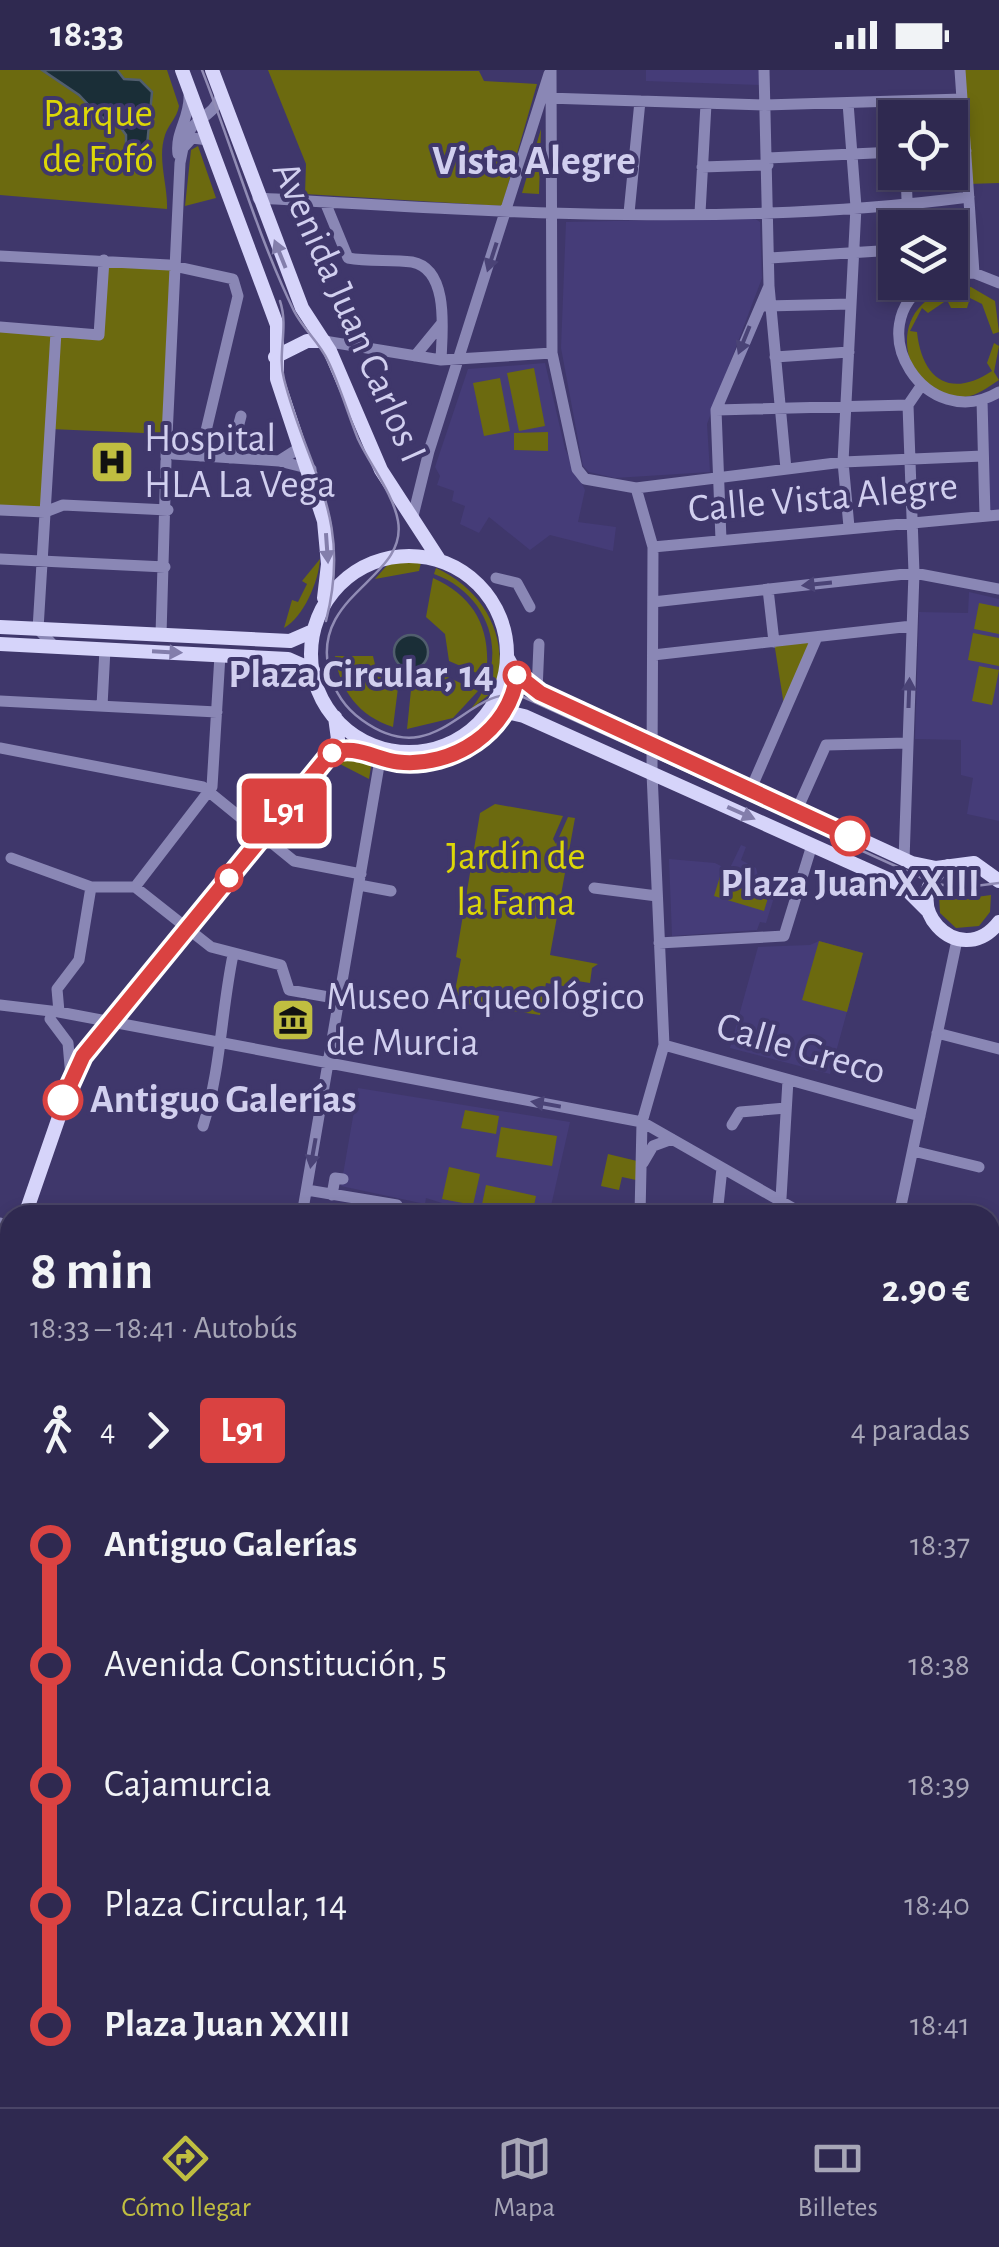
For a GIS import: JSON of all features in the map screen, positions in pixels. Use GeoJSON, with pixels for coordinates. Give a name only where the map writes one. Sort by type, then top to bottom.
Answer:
{"type":"FeatureCollection","features":[{"type":"Feature","properties":{"kind":"main road","name":"Avenida Juan Carlos I"},"geometry":{"type":"LineString","coordinates":[[182,70],[277,325],[277,379],[310,469],[326,536],[328,573],[320,610]]}},
{"type":"Feature","properties":{"kind":"main road","name":"Avenida Juan Carlos I"},"geometry":{"type":"LineString","coordinates":[[212,70],[302,308],[324,340],[360,430],[432,554],[450,567]]}},
{"type":"Feature","properties":{"kind":"main road"},"geometry":{"type":"LineString","coordinates":[[276,357],[307,341],[324,340]]}},
{"type":"Feature","properties":{"kind":"main road"},"geometry":{"type":"LineString","coordinates":[[486,720],[503,691],[507,656],[502,629],[489,601],[450,567],[416,555],[378,558],[343,579],[320,610],[313,631],[313,670],[320,694],[354,734],[382,748],[407,752],[438,748],[486,720],[504,713],[520,714],[908,889],[935,927],[956,940],[999,939]]}},
{"type":"Feature","properties":{"kind":"main road"},"geometry":{"type":"LineString","coordinates":[[0,627],[293,641],[313,631]]}},
{"type":"Feature","properties":{"kind":"main road"},"geometry":{"type":"LineString","coordinates":[[0,644],[294,660],[313,670]]}},
{"type":"Feature","properties":{"kind":"main road"},"geometry":{"type":"LineString","coordinates":[[507,656],[517,675],[536,691],[796,812],[925,868],[974,863],[998,878]]}},
{"type":"Feature","properties":{"kind":"main road"},"geometry":{"type":"LineString","coordinates":[[28,1205],[71,1077],[110,1023],[335,748],[335,716]]}},
{"type":"Feature","properties":{"kind":"main road"},"geometry":{"type":"LineString","coordinates":[[926,910],[931,882],[949,866]]}},
{"type":"Feature","properties":{"kind":"main road"},"geometry":{"type":"LineString","coordinates":[[981,938],[999,922]]}},
{"type":"Feature","properties":{"kind":"street"},"geometry":{"type":"LineString","coordinates":[[550,70],[552,353],[577,469],[586,479],[636,488],[843,462],[983,456]]}},
{"type":"Feature","properties":{"kind":"street"},"geometry":{"type":"LineString","coordinates":[[764,70],[769,286],[786,470]]}},
{"type":"Feature","properties":{"kind":"street"},"geometry":{"type":"LineString","coordinates":[[931,100],[962,99],[960,70]]}},
{"type":"Feature","properties":{"kind":"street"},"geometry":{"type":"LineString","coordinates":[[180,163],[177,142],[189,114],[189,87]]}},
{"type":"Feature","properties":{"kind":"street"},"geometry":{"type":"LineString","coordinates":[[161,635],[180,163],[188,130],[216,107],[220,93]]}},
{"type":"Feature","properties":{"kind":"street"},"geometry":{"type":"LineString","coordinates":[[548,98],[764,105],[878,102]]}},
{"type":"Feature","properties":{"kind":"street"},"geometry":{"type":"LineString","coordinates":[[412,522],[429,452],[506,212],[548,98]]}},
{"type":"Feature","properties":{"kind":"street"},"geometry":{"type":"LineString","coordinates":[[629,213],[640,101]]}},
{"type":"Feature","properties":{"kind":"street"},"geometry":{"type":"LineString","coordinates":[[848,103],[856,207],[843,462],[849,526]]}},
{"type":"Feature","properties":{"kind":"street"},"geometry":{"type":"LineString","coordinates":[[700,213],[706,104]]}},
{"type":"Feature","properties":{"kind":"street"},"geometry":{"type":"LineString","coordinates":[[182,148],[196,137],[210,140]]}},
{"type":"Feature","properties":{"kind":"street"},"geometry":{"type":"LineString","coordinates":[[702,167],[878,153]]}},
{"type":"Feature","properties":{"kind":"street"},"geometry":{"type":"LineString","coordinates":[[907,190],[908,210]]}},
{"type":"Feature","properties":{"kind":"street"},"geometry":{"type":"LineString","coordinates":[[968,190],[974,273]]}},
{"type":"Feature","properties":{"kind":"street"},"geometry":{"type":"LineString","coordinates":[[258,198],[552,214],[768,213],[908,205],[968,197]]}},
{"type":"Feature","properties":{"kind":"street"},"geometry":{"type":"LineString","coordinates":[[325,202],[348,258],[424,266],[443,308],[441,360]]}},
{"type":"Feature","properties":{"kind":"street"},"geometry":{"type":"LineString","coordinates":[[968,247],[972,247]]}},
{"type":"Feature","properties":{"kind":"street"},"geometry":{"type":"LineString","coordinates":[[770,258],[878,251]]}},
{"type":"Feature","properties":{"kind":"street"},"geometry":{"type":"LineString","coordinates":[[0,256],[104,260],[234,278],[238,296],[200,456]]}},
{"type":"Feature","properties":{"kind":"street"},"geometry":{"type":"LineString","coordinates":[[0,327],[100,335],[104,260]]}},
{"type":"Feature","properties":{"kind":"street"},"geometry":{"type":"LineString","coordinates":[[968,273],[999,283]]}},
{"type":"Feature","properties":{"kind":"street"},"geometry":{"type":"LineString","coordinates":[[721,540],[715,477],[716,410],[758,304],[769,286]]}},
{"type":"Feature","properties":{"kind":"street"},"geometry":{"type":"LineString","coordinates":[[911,300],[898,335],[900,354],[921,386],[950,400],[982,400],[999,392]]}},
{"type":"Feature","properties":{"kind":"street"},"geometry":{"type":"LineString","coordinates":[[758,304],[772,308],[851,304]]}},
{"type":"Feature","properties":{"kind":"street"},"geometry":{"type":"LineString","coordinates":[[414,356],[442,324]]}},
{"type":"Feature","properties":{"kind":"street"},"geometry":{"type":"LineString","coordinates":[[56,332],[38,629],[58,647]]}},
{"type":"Feature","properties":{"kind":"street"},"geometry":{"type":"LineString","coordinates":[[324,340],[441,360],[552,353]]}},
{"type":"Feature","properties":{"kind":"street"},"geometry":{"type":"LineString","coordinates":[[775,357],[850,352]]}},
{"type":"Feature","properties":{"kind":"street"},"geometry":{"type":"LineString","coordinates":[[904,860],[914,573],[908,404],[921,386]]}},
{"type":"Feature","properties":{"kind":"street"},"geometry":{"type":"LineString","coordinates":[[982,400],[985,516]]}},
{"type":"Feature","properties":{"kind":"street"},"geometry":{"type":"LineString","coordinates":[[716,410],[908,404]]}},
{"type":"Feature","properties":{"kind":"street"},"geometry":{"type":"LineString","coordinates":[[230,458],[241,416]]}},
{"type":"Feature","properties":{"kind":"street"},"geometry":{"type":"LineString","coordinates":[[279,461],[302,446]]}},
{"type":"Feature","properties":{"kind":"street"},"geometry":{"type":"LineString","coordinates":[[171,458],[279,461],[310,469]]}},
{"type":"Feature","properties":{"kind":"street"},"geometry":{"type":"LineString","coordinates":[[636,488],[653,547],[652,773],[664,1045],[642,1122],[641,1205]]}},
{"type":"Feature","properties":{"kind":"street"},"geometry":{"type":"LineString","coordinates":[[0,510],[45,512],[63,506],[168,510]]}},
{"type":"Feature","properties":{"kind":"street","name":"Calle Vista Alegre"},"geometry":{"type":"LineString","coordinates":[[653,547],[999,515]]}},
{"type":"Feature","properties":{"kind":"street"},"geometry":{"type":"LineString","coordinates":[[0,559],[165,567]]}},
{"type":"Feature","properties":{"kind":"street"},"geometry":{"type":"LineString","coordinates":[[653,602],[914,573],[999,589]]}},
{"type":"Feature","properties":{"kind":"street"},"geometry":{"type":"LineString","coordinates":[[496,578],[517,583],[530,607]]}},
{"type":"Feature","properties":{"kind":"street"},"geometry":{"type":"LineString","coordinates":[[768,590],[774,642]]}},
{"type":"Feature","properties":{"kind":"street"},"geometry":{"type":"LineString","coordinates":[[653,655],[912,626]]}},
{"type":"Feature","properties":{"kind":"street"},"geometry":{"type":"LineString","coordinates":[[750,790],[817,637]]}},
{"type":"Feature","properties":{"kind":"street"},"geometry":{"type":"LineString","coordinates":[[536,691],[539,644]]}},
{"type":"Feature","properties":{"kind":"street"},"geometry":{"type":"LineString","coordinates":[[102,706],[105,649]]}},
{"type":"Feature","properties":{"kind":"street"},"geometry":{"type":"LineString","coordinates":[[135,887],[210,792],[220,655]]}},
{"type":"Feature","properties":{"kind":"street"},"geometry":{"type":"LineString","coordinates":[[0,700],[217,712]]}},
{"type":"Feature","properties":{"kind":"street"},"geometry":{"type":"LineString","coordinates":[[796,812],[826,745],[908,743]]}},
{"type":"Feature","properties":{"kind":"street"},"geometry":{"type":"LineString","coordinates":[[0,748],[196,784],[296,862],[391,890]]}},
{"type":"Feature","properties":{"kind":"street"},"geometry":{"type":"LineString","coordinates":[[304,1205],[382,748]]}},
{"type":"Feature","properties":{"kind":"street"},"geometry":{"type":"LineString","coordinates":[[659,943],[784,936],[812,845]]}},
{"type":"Feature","properties":{"kind":"street"},"geometry":{"type":"LineString","coordinates":[[11,858],[91,887],[135,887],[209,946],[281,965],[290,990],[340,1000]]}},
{"type":"Feature","properties":{"kind":"street"},"geometry":{"type":"LineString","coordinates":[[71,1077],[68,1043],[53,1014],[58,986],[79,960],[91,887]]}},
{"type":"Feature","properties":{"kind":"street"},"geometry":{"type":"LineString","coordinates":[[594,888],[657,896]]}},
{"type":"Feature","properties":{"kind":"street"},"geometry":{"type":"LineString","coordinates":[[901,1205],[956,940]]}},
{"type":"Feature","properties":{"kind":"street"},"geometry":{"type":"LineString","coordinates":[[204,1126],[222,1046],[218,1031],[233,954]]}},
{"type":"Feature","properties":{"kind":"street"},"geometry":{"type":"LineString","coordinates":[[0,1008],[110,1023],[642,1122],[777,1205]]}},
{"type":"Feature","properties":{"kind":"street"},"geometry":{"type":"LineString","coordinates":[[938,1033],[999,1049]]}},
{"type":"Feature","properties":{"kind":"street","name":"Calle Greco"},"geometry":{"type":"LineString","coordinates":[[664,1045],[920,1116]]}},
{"type":"Feature","properties":{"kind":"street"},"geometry":{"type":"LineString","coordinates":[[781,1205],[788,1080]]}},
{"type":"Feature","properties":{"kind":"street"},"geometry":{"type":"LineString","coordinates":[[732,1125],[740,1112],[786,1108]]}},
{"type":"Feature","properties":{"kind":"street"},"geometry":{"type":"LineString","coordinates":[[643,1163],[653,1146],[672,1139]]}},
{"type":"Feature","properties":{"kind":"street"},"geometry":{"type":"LineString","coordinates":[[913,1150],[979,1167]]}},
{"type":"Feature","properties":{"kind":"street"},"geometry":{"type":"LineString","coordinates":[[719,1205],[722,1168]]}},
{"type":"Feature","properties":{"kind":"street"},"geometry":{"type":"LineString","coordinates":[[332,1194],[336,1178],[342,1180]]}},
{"type":"Feature","properties":{"kind":"street"},"geometry":{"type":"LineString","coordinates":[[307,1190],[397,1205]]}},
{"type":"Feature","properties":{"kind":"shaded area"},"geometry":{"type":"Polygon","coordinates":[[[646,70],[759,70],[759,85],[646,81],[646,70]]]}},
{"type":"Feature","properties":{"kind":"shaded area"},"geometry":{"type":"Polygon","coordinates":[[[754,218],[760,222],[762,278],[707,424],[710,472],[615,478],[589,472],[583,466],[561,348],[566,222],[754,218]]]}},
{"type":"Feature","properties":{"kind":"shaded area"},"geometry":{"type":"Polygon","coordinates":[[[545,363],[565,449],[585,490],[578,522],[616,527],[613,551],[550,535],[530,550],[489,517],[479,533],[460,524],[465,506],[452,501],[454,491],[437,485],[440,476],[435,467],[468,369],[545,363]]]}},
{"type":"Feature","properties":{"kind":"shaded area"},"geometry":{"type":"Polygon","coordinates":[[[999,392],[999,515],[985,516],[982,400],[999,392]]]}},
{"type":"Feature","properties":{"kind":"shaded area"},"geometry":{"type":"Polygon","coordinates":[[[969,592],[999,599],[999,821],[967,814],[973,778],[961,775],[961,740],[915,739],[919,612],[968,613],[969,592]]]}},
{"type":"Feature","properties":{"kind":"shaded area"},"geometry":{"type":"Polygon","coordinates":[[[741,845],[746,847],[741,860],[756,868],[760,883],[776,891],[766,923],[760,922],[757,930],[672,936],[669,859],[715,863],[729,870],[741,845]]]}},
{"type":"Feature","properties":{"kind":"shaded area"},"geometry":{"type":"Polygon","coordinates":[[[819,941],[863,953],[830,1074],[730,1048],[758,947],[810,945],[819,941]]]}},
{"type":"Feature","properties":{"kind":"shaded area"},"geometry":{"type":"Polygon","coordinates":[[[358,1088],[570,1122],[551,1205],[448,1205],[426,1198],[425,1204],[341,1186],[358,1088]]]}},
{"type":"Feature","properties":{"kind":"green space","name":"Parque de Fofó"},"geometry":{"type":"Polygon","coordinates":[[[0,70],[167,70],[179,106],[163,144],[167,209],[0,195],[0,70]]]}},
{"type":"Feature","properties":{"kind":"green space"},"geometry":{"type":"Polygon","coordinates":[[[268,70],[479,71],[484,81],[537,84],[502,206],[305,194],[306,164],[268,70]]]}},
{"type":"Feature","properties":{"kind":"green space"},"geometry":{"type":"Polygon","coordinates":[[[960,70],[999,70],[999,183],[968,184],[968,100],[962,100],[960,70]]]}},
{"type":"Feature","properties":{"kind":"green space"},"geometry":{"type":"Polygon","coordinates":[[[541,129],[539,194],[522,193],[541,129]]]}},
{"type":"Feature","properties":{"kind":"green space"},"geometry":{"type":"Polygon","coordinates":[[[198,146],[216,198],[185,206],[191,150],[198,146]]]}},
{"type":"Feature","properties":{"kind":"green space"},"geometry":{"type":"Polygon","coordinates":[[[104,260],[171,266],[167,434],[50,429],[45,512],[0,510],[0,327],[99,335],[104,260]]]}},
{"type":"Feature","properties":{"kind":"green space"},"geometry":{"type":"Polygon","coordinates":[[[968,288],[995,301],[999,332],[993,334],[982,304],[970,298],[967,308],[951,308],[947,300],[968,300],[968,288]]]}},
{"type":"Feature","properties":{"kind":"green space"},"geometry":{"type":"Polygon","coordinates":[[[929,300],[947,300],[928,313],[922,308],[910,331],[917,332],[925,362],[932,372],[951,383],[977,379],[992,371],[987,363],[994,343],[999,346],[994,372],[999,380],[964,397],[942,394],[924,383],[912,366],[907,346],[909,325],[920,306],[929,300]]]}},
{"type":"Feature","properties":{"kind":"green space"},"geometry":{"type":"Polygon","coordinates":[[[534,368],[545,426],[519,431],[507,373],[534,368]]]}},
{"type":"Feature","properties":{"kind":"green space"},"geometry":{"type":"Polygon","coordinates":[[[500,378],[510,431],[484,436],[473,383],[500,378]]]}},
{"type":"Feature","properties":{"kind":"green space"},"geometry":{"type":"Polygon","coordinates":[[[548,432],[548,451],[514,450],[514,433],[548,432]]]}},
{"type":"Feature","properties":{"kind":"green space"},"geometry":{"type":"Polygon","coordinates":[[[320,559],[309,598],[298,616],[284,628],[292,600],[298,602],[307,584],[302,581],[320,559]]]}},
{"type":"Feature","properties":{"kind":"green space"},"geometry":{"type":"Polygon","coordinates":[[[389,563],[421,563],[419,571],[375,579],[389,563]]]}},
{"type":"Feature","properties":{"kind":"green space"},"geometry":{"type":"Polygon","coordinates":[[[436,568],[453,577],[480,602],[496,634],[496,689],[470,710],[490,671],[490,632],[470,597],[434,574],[436,568]]]}},
{"type":"Feature","properties":{"kind":"green space"},"geometry":{"type":"Polygon","coordinates":[[[433,578],[460,595],[478,617],[486,645],[486,677],[449,661],[445,634],[426,617],[433,578]]]}},
{"type":"Feature","properties":{"kind":"green space"},"geometry":{"type":"Polygon","coordinates":[[[979,603],[999,607],[999,634],[974,629],[979,603]]]}},
{"type":"Feature","properties":{"kind":"green space"},"geometry":{"type":"Polygon","coordinates":[[[973,633],[999,638],[999,666],[968,660],[973,633]]]}},
{"type":"Feature","properties":{"kind":"green space"},"geometry":{"type":"Polygon","coordinates":[[[817,637],[785,712],[774,642],[817,637]]]}},
{"type":"Feature","properties":{"kind":"green space"},"geometry":{"type":"Polygon","coordinates":[[[335,656],[373,656],[376,669],[398,688],[393,727],[370,716],[353,700],[341,680],[335,656]]]}},
{"type":"Feature","properties":{"kind":"green space"},"geometry":{"type":"Polygon","coordinates":[[[979,666],[999,670],[992,705],[972,701],[979,666]]]}},
{"type":"Feature","properties":{"kind":"green space"},"geometry":{"type":"Polygon","coordinates":[[[443,675],[478,691],[453,718],[407,729],[411,690],[443,675]]]}},
{"type":"Feature","properties":{"kind":"green space"},"geometry":{"type":"Polygon","coordinates":[[[349,757],[372,760],[369,779],[336,762],[349,757]]]}},
{"type":"Feature","properties":{"kind":"green space","name":"Jardín de la Fama"},"geometry":{"type":"Polygon","coordinates":[[[495,804],[563,816],[553,839],[556,844],[568,817],[575,818],[550,955],[598,964],[592,968],[590,983],[571,980],[569,987],[546,983],[540,1015],[453,1002],[461,959],[456,957],[480,813],[495,804]]]}},
{"type":"Feature","properties":{"kind":"green space"},"geometry":{"type":"Polygon","coordinates":[[[721,873],[771,888],[764,911],[714,896],[721,873]]]}},
{"type":"Feature","properties":{"kind":"green space"},"geometry":{"type":"Polygon","coordinates":[[[939,895],[962,899],[991,895],[990,912],[979,926],[956,928],[940,913],[939,895]]]}},
{"type":"Feature","properties":{"kind":"green space"},"geometry":{"type":"Polygon","coordinates":[[[819,941],[863,953],[847,1012],[802,1000],[819,941]]]}},
{"type":"Feature","properties":{"kind":"green space"},"geometry":{"type":"Polygon","coordinates":[[[465,1110],[499,1116],[496,1134],[461,1128],[465,1110]]]}},
{"type":"Feature","properties":{"kind":"green space"},"geometry":{"type":"Polygon","coordinates":[[[501,1127],[557,1136],[552,1166],[496,1157],[501,1127]]]}},
{"type":"Feature","properties":{"kind":"green space"},"geometry":{"type":"Polygon","coordinates":[[[608,1154],[637,1161],[636,1180],[622,1177],[619,1190],[601,1186],[608,1154]]]}},
{"type":"Feature","properties":{"kind":"green space"},"geometry":{"type":"Polygon","coordinates":[[[449,1167],[480,1174],[473,1205],[442,1199],[449,1167]]]}},
{"type":"Feature","properties":{"kind":"green space"},"geometry":{"type":"Polygon","coordinates":[[[486,1185],[536,1196],[534,1205],[482,1205],[486,1185]]]}},
{"type":"Feature","properties":{"kind":"water"},"geometry":{"type":"Polygon","coordinates":[[[42,70],[117,70],[124,79],[140,80],[152,92],[147,146],[135,153],[126,147],[126,135],[118,124],[99,116],[79,95],[42,70]]]}},
{"type":"Feature","properties":{"kind":"water"},"geometry":{"type":"Polygon","coordinates":[[[411,635],[423,640],[428,652],[423,664],[411,669],[399,664],[394,652],[399,640],[411,635]]]}},
{"type":"Feature","properties":{"kind":"tram line"},"geometry":{"type":"LineString","coordinates":[[202,70],[281,282],[298,318],[328,361],[358,439],[398,521],[397,541],[389,558],[346,605],[334,623],[327,645],[331,678],[350,710],[388,734],[411,738],[450,724],[484,702],[502,696],[521,696],[933,883],[959,888],[999,883]]}},
{"type":"Feature","properties":{"kind":"tram line"},"geometry":{"type":"LineString","coordinates":[[280,301],[284,379],[331,523],[333,584],[326,621]]}},
{"type":"Feature","properties":{"kind":"bus line","name":"L91"},"geometry":{"type":"LineString","coordinates":[[63,1100],[83,1056],[330,754],[356,750],[407,762],[451,755],[481,738],[498,722],[512,698],[517,675],[540,693],[850,836]]}},
{"type":"Feature","properties":{"kind":"place","name":"Hospital HLA La Vega"},"geometry":{"type":"Point","coordinates":[112,462]}},
{"type":"Feature","properties":{"kind":"place","name":"Plaza Circular, 14"},"geometry":{"type":"Point","coordinates":[517,675]}},
{"type":"Feature","properties":{"kind":"place","name":"Plaza Juan XXIII"},"geometry":{"type":"Point","coordinates":[850,836]}},
{"type":"Feature","properties":{"kind":"place","name":"Museo Arqueológico de Murcia"},"geometry":{"type":"Point","coordinates":[293,1020]}},
{"type":"Feature","properties":{"kind":"place","name":"Antiguo Galerías"},"geometry":{"type":"Point","coordinates":[63,1100]}},
{"type":"Feature","properties":{"kind":"district","name":"Vista Alegre"},"geometry":{"type":"Point","coordinates":[534,161]}}]}
